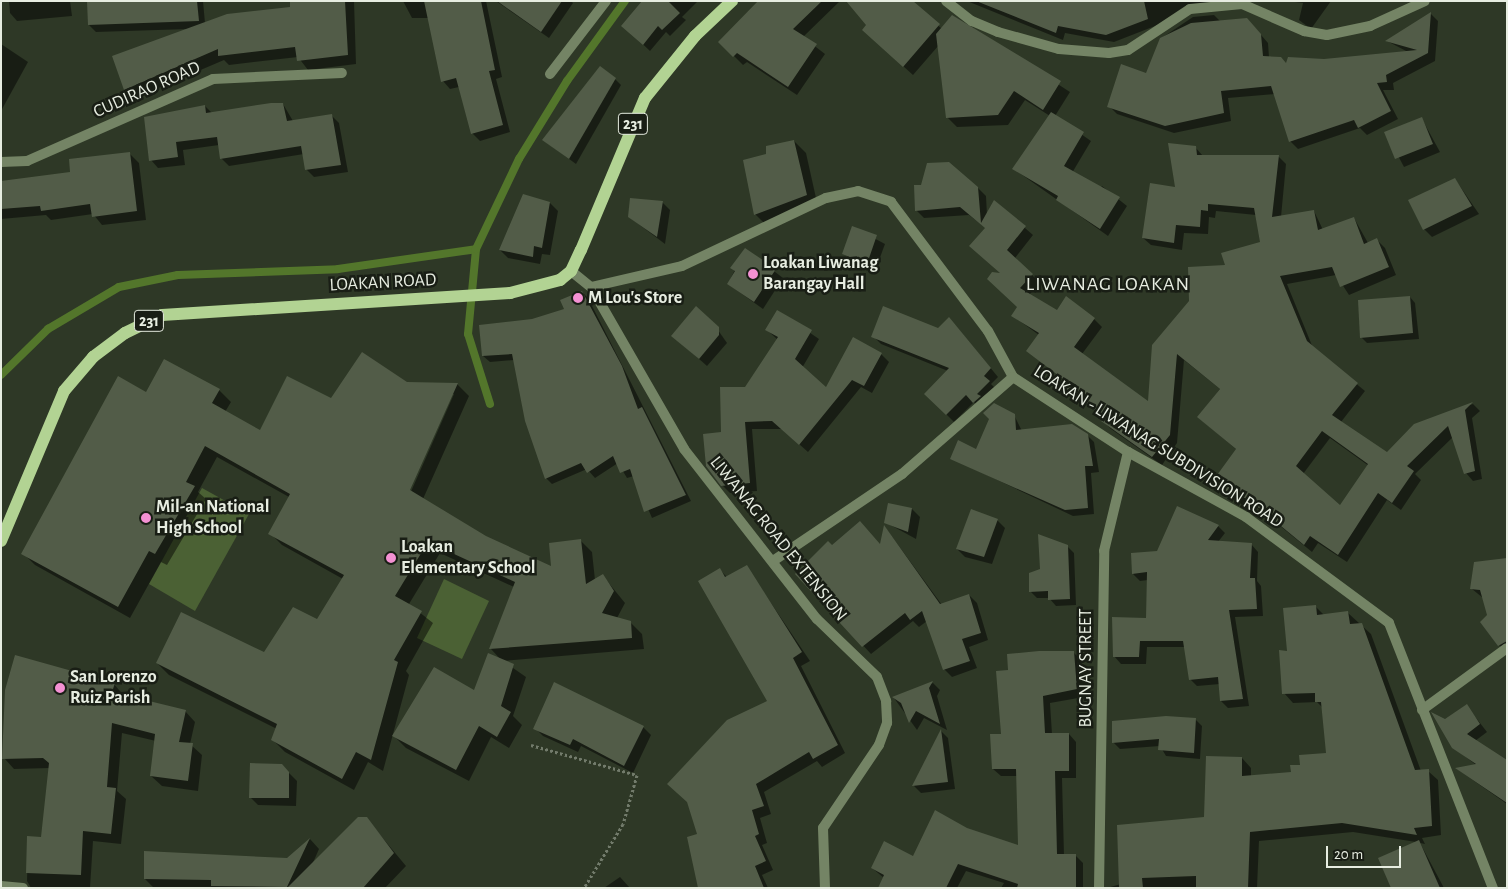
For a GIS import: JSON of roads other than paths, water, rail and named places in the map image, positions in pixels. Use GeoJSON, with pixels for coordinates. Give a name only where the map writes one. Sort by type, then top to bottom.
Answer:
{"type":"FeatureCollection","features":[{"type":"Feature","properties":{"kind":"main road","name":"231"},"geometry":{"type":"LineString","coordinates":[[572,270],[644,98],[695,36],[732,1]]}},
{"type":"Feature","properties":{"kind":"main road","name":"LOAKAN ROAD"},"geometry":{"type":"LineString","coordinates":[[1,541],[64,391],[93,357],[125,333],[162,315],[510,293],[560,280],[572,270]]}},
{"type":"Feature","properties":{"kind":"street"},"geometry":{"type":"LineString","coordinates":[[550,74],[606,1]]}},
{"type":"Feature","properties":{"kind":"street"},"geometry":{"type":"LineString","coordinates":[[946,1],[972,21],[998,32],[1059,49],[1109,53],[1128,50],[1190,9],[1242,4],[1304,32],[1328,35],[1370,26],[1424,1]]}},
{"type":"Feature","properties":{"kind":"street","name":"CUDIRAO ROAD"},"geometry":{"type":"LineString","coordinates":[[1,162],[27,161],[213,78],[342,73]]}},
{"type":"Feature","properties":{"kind":"street","name":"LOAKAN - LIWANAG SUBDIVISION ROAD"},"geometry":{"type":"LineString","coordinates":[[591,286],[682,266],[826,198],[858,191],[891,202],[988,331],[1013,376],[1128,452],[1246,517],[1377,610],[1389,623],[1493,888]]}},
{"type":"Feature","properties":{"kind":"street","name":"LIWANAG ROAD EXTENSION"},"geometry":{"type":"LineString","coordinates":[[572,270],[591,286],[684,449],[817,619],[877,677],[886,701],[888,723],[879,745],[823,828],[825,888]]}},
{"type":"Feature","properties":{"kind":"street"},"geometry":{"type":"LineString","coordinates":[[773,561],[902,474],[1013,376]]}},
{"type":"Feature","properties":{"kind":"street","name":"BUGNAY STREET"},"geometry":{"type":"LineString","coordinates":[[1099,888],[1104,551],[1128,452]]}},
{"type":"Feature","properties":{"kind":"street"},"geometry":{"type":"LineString","coordinates":[[1422,710],[1507,648]]}},
{"type":"Feature","properties":{"kind":"street"},"geometry":{"type":"LineString","coordinates":[[1,886],[23,888]]}},
{"type":"Feature","properties":{"kind":"waterway"},"geometry":{"type":"LineString","coordinates":[[490,404],[468,334],[476,249],[519,159],[567,81],[625,1]]}},
{"type":"Feature","properties":{"kind":"waterway"},"geometry":{"type":"LineString","coordinates":[[1,375],[48,329],[119,287],[178,275],[338,269],[476,249]]}},
{"type":"Feature","properties":{"kind":"place","name":"Loakan Liwanag Barangay Hall"},"geometry":{"type":"Point","coordinates":[753,274]}},
{"type":"Feature","properties":{"kind":"place","name":"M Lou's Store"},"geometry":{"type":"Point","coordinates":[578,298]}},
{"type":"Feature","properties":{"kind":"place","name":"Mil-an National High School"},"geometry":{"type":"Point","coordinates":[146,518]}},
{"type":"Feature","properties":{"kind":"place","name":"Loakan Elementary School"},"geometry":{"type":"Point","coordinates":[391,558]}},
{"type":"Feature","properties":{"kind":"place","name":"San Lorenzo Ruiz Parish"},"geometry":{"type":"Point","coordinates":[60,688]}},
{"type":"Feature","properties":{"kind":"district","name":"LIWANAG LOAKAN"},"geometry":{"type":"Point","coordinates":[1108,284]}}]}
